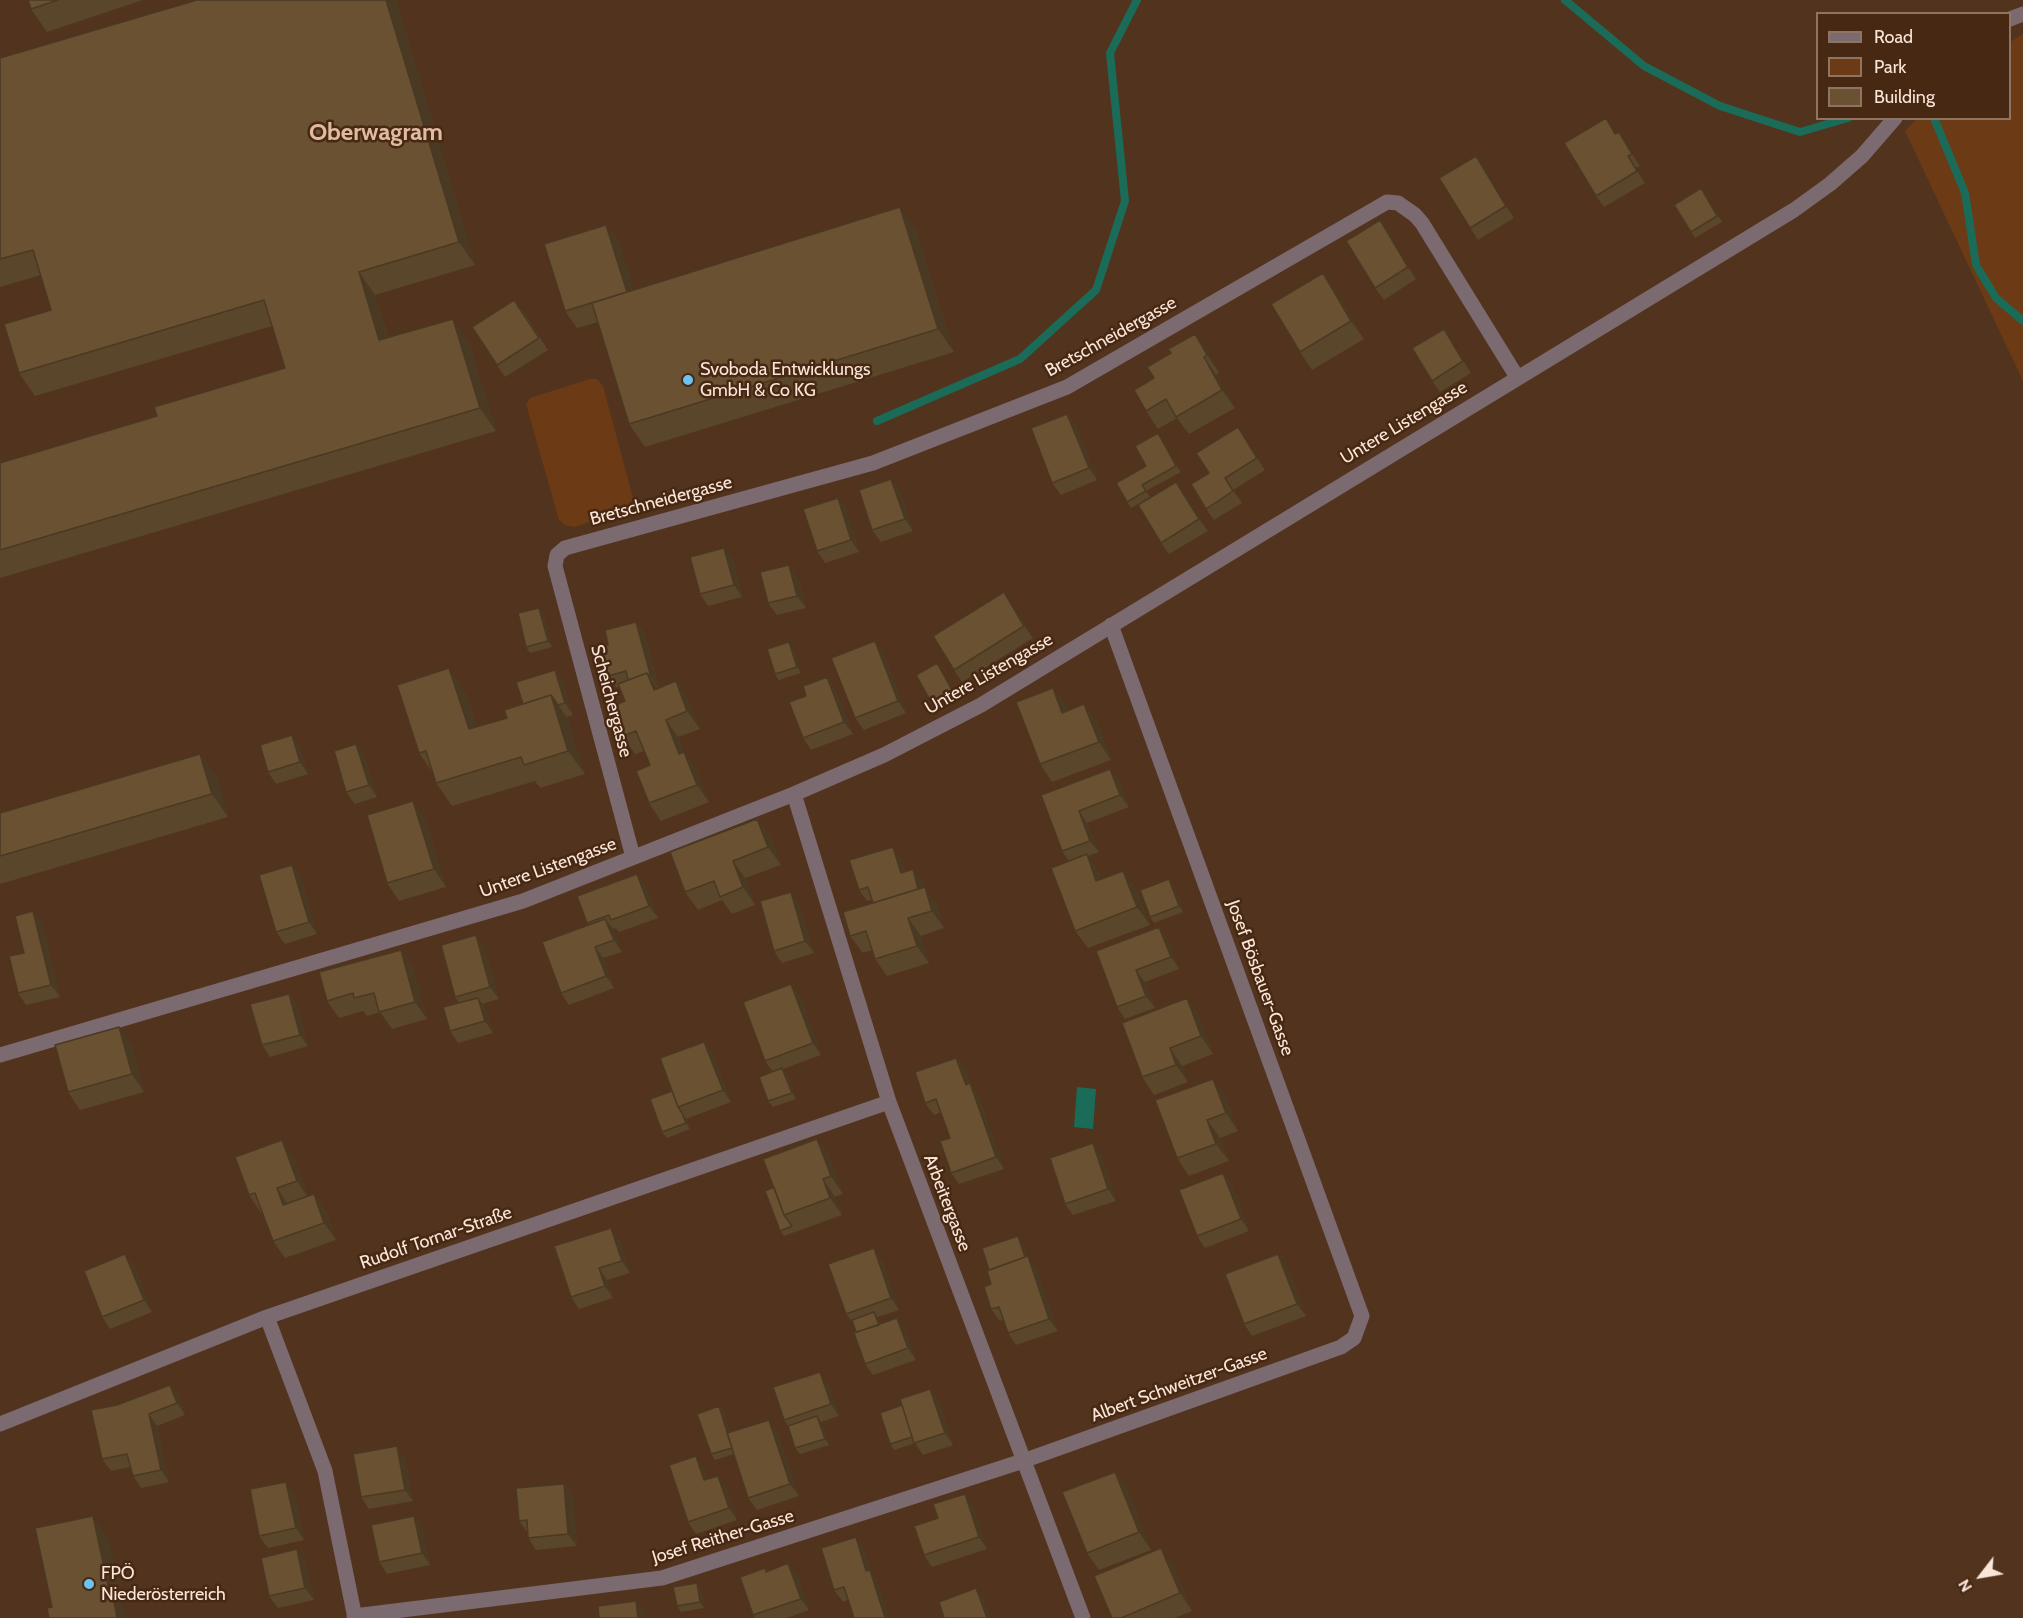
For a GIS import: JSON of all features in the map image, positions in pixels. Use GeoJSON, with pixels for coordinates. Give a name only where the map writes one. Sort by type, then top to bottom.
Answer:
{"type":"FeatureCollection","features":[{"type":"Feature","properties":{"kind":"street","name":"Untere Listengasse"},"geometry":{"type":"LineString","coordinates":[[0,1055],[523,902],[794,794],[884,755],[981,705],[1794,210],[1830,184],[1862,156],[1893,120]]}},
{"type":"Feature","properties":{"kind":"street","name":"Bretschneidergasse"},"geometry":{"type":"LineString","coordinates":[[557,555],[565,548],[873,463],[1067,387],[1387,202],[1398,203],[1422,223],[1517,377]]}},
{"type":"Feature","properties":{"kind":"street","name":"Scheichergasse"},"geometry":{"type":"LineString","coordinates":[[557,555],[555,566],[633,857]]}},
{"type":"Feature","properties":{"kind":"street","name":"Josef Bösbauer-Gasse"},"geometry":{"type":"LineString","coordinates":[[1111,625],[1362,1316],[1357,1332],[1348,1343]]}},
{"type":"Feature","properties":{"kind":"street","name":"Arbeitergasse"},"geometry":{"type":"LineString","coordinates":[[794,794],[889,1102],[1083,1618]]}},
{"type":"Feature","properties":{"kind":"street","name":"Rudolf Tornar-Straße"},"geometry":{"type":"LineString","coordinates":[[0,1424],[267,1317],[889,1102]]}},
{"type":"Feature","properties":{"kind":"street"},"geometry":{"type":"LineString","coordinates":[[267,1317],[325,1471],[354,1617]]}},
{"type":"Feature","properties":{"kind":"street","name":"Albert Schweitzer-Gasse"},"geometry":{"type":"LineString","coordinates":[[1023,1461],[1348,1343]]}},
{"type":"Feature","properties":{"kind":"street","name":"Josef Reither-Gasse"},"geometry":{"type":"LineString","coordinates":[[354,1617],[662,1578],[1023,1461]]}},
{"type":"Feature","properties":{"kind":"green space"},"geometry":{"type":"Polygon","coordinates":[[[2023,34],[2023,381],[1905,131],[1915,120],[2011,120],[2011,41],[2023,34]]]}},
{"type":"Feature","properties":{"kind":"green space"},"geometry":{"type":"Polygon","coordinates":[[[590,379],[597,379],[603,386],[633,498],[625,511],[574,527],[565,525],[559,520],[526,404],[530,398],[590,379]]]}},
{"type":"Feature","properties":{"kind":"water"},"geometry":{"type":"Polygon","coordinates":[[[1077,1087],[1096,1089],[1093,1129],[1074,1127],[1077,1087]]]}},
{"type":"Feature","properties":{"kind":"building"},"geometry":{"type":"Polygon","coordinates":[[[28,0],[58,0],[31,9],[28,0]]]}},
{"type":"Feature","properties":{"kind":"building"},"geometry":{"type":"Polygon","coordinates":[[[197,0],[386,0],[459,242],[359,272],[379,340],[453,319],[480,408],[0,550],[0,463],[157,416],[154,407],[285,368],[264,300],[19,373],[4,324],[51,310],[33,250],[0,259],[0,58],[197,0]]]}},
{"type":"Feature","properties":{"kind":"building"},"geometry":{"type":"Polygon","coordinates":[[[1606,118],[1615,134],[1619,132],[1632,154],[1628,156],[1637,171],[1596,196],[1564,143],[1606,118]]]}},
{"type":"Feature","properties":{"kind":"building"},"geometry":{"type":"Polygon","coordinates":[[[1476,156],[1506,206],[1470,228],[1439,178],[1476,156]]]}},
{"type":"Feature","properties":{"kind":"building"},"geometry":{"type":"Polygon","coordinates":[[[1701,188],[1717,216],[1691,232],[1674,205],[1701,188]]]}},
{"type":"Feature","properties":{"kind":"building"},"geometry":{"type":"Polygon","coordinates":[[[900,207],[938,329],[629,424],[592,303],[900,207]]]}},
{"type":"Feature","properties":{"kind":"building"},"geometry":{"type":"Polygon","coordinates":[[[1380,220],[1408,267],[1375,288],[1346,241],[1380,220]]]}},
{"type":"Feature","properties":{"kind":"building"},"geometry":{"type":"Polygon","coordinates":[[[606,225],[627,292],[565,311],[544,244],[606,225]]]}},
{"type":"Feature","properties":{"kind":"building"},"geometry":{"type":"Polygon","coordinates":[[[1323,273],[1351,321],[1300,352],[1271,304],[1323,273]]]}},
{"type":"Feature","properties":{"kind":"building"},"geometry":{"type":"Polygon","coordinates":[[[514,300],[539,338],[497,365],[472,327],[514,300]]]}},
{"type":"Feature","properties":{"kind":"building"},"geometry":{"type":"Polygon","coordinates":[[[1444,329],[1463,361],[1432,381],[1412,348],[1444,329]]]}},
{"type":"Feature","properties":{"kind":"building"},"geometry":{"type":"Polygon","coordinates":[[[1195,334],[1207,355],[1204,357],[1222,390],[1176,417],[1166,399],[1146,411],[1134,390],[1154,378],[1147,367],[1171,353],[1168,349],[1195,334]]]}},
{"type":"Feature","properties":{"kind":"building"},"geometry":{"type":"Polygon","coordinates":[[[1067,414],[1089,468],[1052,483],[1031,428],[1067,414]]]}},
{"type":"Feature","properties":{"kind":"building"},"geometry":{"type":"Polygon","coordinates":[[[1238,427],[1257,458],[1225,478],[1233,491],[1206,509],[1191,484],[1209,473],[1196,453],[1238,427]]]}},
{"type":"Feature","properties":{"kind":"building"},"geometry":{"type":"Polygon","coordinates":[[[1158,433],[1176,466],[1142,485],[1146,491],[1127,502],[1116,483],[1146,466],[1135,446],[1158,433]]]}},
{"type":"Feature","properties":{"kind":"building"},"geometry":{"type":"Polygon","coordinates":[[[891,479],[905,519],[872,530],[859,490],[891,479]]]}},
{"type":"Feature","properties":{"kind":"building"},"geometry":{"type":"Polygon","coordinates":[[[1176,482],[1199,519],[1161,543],[1138,505],[1176,482]]]}},
{"type":"Feature","properties":{"kind":"building"},"geometry":{"type":"Polygon","coordinates":[[[838,498],[851,540],[817,551],[803,509],[838,498]]]}},
{"type":"Feature","properties":{"kind":"building"},"geometry":{"type":"Polygon","coordinates":[[[724,548],[734,585],[700,594],[690,557],[724,548]]]}},
{"type":"Feature","properties":{"kind":"building"},"geometry":{"type":"Polygon","coordinates":[[[789,565],[797,596],[768,603],[760,572],[789,565]]]}},
{"type":"Feature","properties":{"kind":"building"},"geometry":{"type":"Polygon","coordinates":[[[1004,592],[1024,626],[954,670],[933,636],[1004,592]]]}},
{"type":"Feature","properties":{"kind":"building"},"geometry":{"type":"Polygon","coordinates":[[[539,608],[548,641],[526,647],[518,613],[539,608]]]}},
{"type":"Feature","properties":{"kind":"building"},"geometry":{"type":"Polygon","coordinates":[[[636,622],[651,677],[647,673],[628,680],[626,671],[608,676],[600,647],[608,645],[605,630],[636,622]]]}},
{"type":"Feature","properties":{"kind":"building"},"geometry":{"type":"Polygon","coordinates":[[[875,641],[898,701],[855,718],[831,658],[875,641]]]}},
{"type":"Feature","properties":{"kind":"building"},"geometry":{"type":"Polygon","coordinates":[[[789,642],[797,667],[775,674],[767,649],[789,642]]]}},
{"type":"Feature","properties":{"kind":"building"},"geometry":{"type":"Polygon","coordinates":[[[937,663],[954,694],[933,705],[916,675],[937,663]]]}},
{"type":"Feature","properties":{"kind":"building"},"geometry":{"type":"Polygon","coordinates":[[[449,668],[469,729],[507,718],[504,710],[551,695],[568,751],[524,765],[521,757],[436,783],[426,751],[419,753],[397,685],[449,668]]]}},
{"type":"Feature","properties":{"kind":"building"},"geometry":{"type":"Polygon","coordinates":[[[555,670],[565,703],[558,705],[551,695],[523,704],[516,682],[555,670]]]}},
{"type":"Feature","properties":{"kind":"building"},"geometry":{"type":"Polygon","coordinates":[[[647,673],[654,690],[676,681],[687,711],[666,720],[679,754],[684,752],[697,785],[649,803],[636,771],[650,765],[636,731],[623,736],[611,707],[625,701],[618,684],[647,673]]]}},
{"type":"Feature","properties":{"kind":"building"},"geometry":{"type":"Polygon","coordinates":[[[827,677],[844,722],[803,738],[789,702],[806,696],[803,686],[827,677]]]}},
{"type":"Feature","properties":{"kind":"building"},"geometry":{"type":"Polygon","coordinates":[[[1053,688],[1062,713],[1084,704],[1099,742],[1040,764],[1016,702],[1053,688]]]}},
{"type":"Feature","properties":{"kind":"building"},"geometry":{"type":"Polygon","coordinates":[[[292,735],[300,762],[268,772],[260,745],[292,735]]]}},
{"type":"Feature","properties":{"kind":"building"},"geometry":{"type":"Polygon","coordinates":[[[356,744],[369,785],[346,792],[334,751],[356,744]]]}},
{"type":"Feature","properties":{"kind":"building"},"geometry":{"type":"Polygon","coordinates":[[[200,754],[212,794],[0,856],[0,813],[200,754]]]}},
{"type":"Feature","properties":{"kind":"building"},"geometry":{"type":"Polygon","coordinates":[[[1110,769],[1120,795],[1079,811],[1090,841],[1062,851],[1041,795],[1110,769]]]}},
{"type":"Feature","properties":{"kind":"building"},"geometry":{"type":"Polygon","coordinates":[[[413,801],[434,869],[387,883],[367,815],[413,801]]]}},
{"type":"Feature","properties":{"kind":"building"},"geometry":{"type":"Polygon","coordinates":[[[757,819],[768,847],[733,861],[743,887],[720,897],[714,881],[685,892],[670,852],[757,819]]]}},
{"type":"Feature","properties":{"kind":"building"},"geometry":{"type":"Polygon","coordinates":[[[893,847],[901,873],[913,869],[918,889],[873,903],[868,887],[859,890],[849,860],[893,847]]]}},
{"type":"Feature","properties":{"kind":"building"},"geometry":{"type":"Polygon","coordinates":[[[1087,854],[1096,881],[1123,871],[1137,907],[1075,931],[1051,868],[1087,854]]]}},
{"type":"Feature","properties":{"kind":"building"},"geometry":{"type":"Polygon","coordinates":[[[292,865],[309,922],[276,932],[259,875],[292,865]]]}},
{"type":"Feature","properties":{"kind":"building"},"geometry":{"type":"Polygon","coordinates":[[[637,874],[649,906],[611,920],[609,915],[587,923],[577,896],[637,874]]]}},
{"type":"Feature","properties":{"kind":"building"},"geometry":{"type":"Polygon","coordinates":[[[1169,879],[1179,906],[1150,917],[1140,890],[1169,879]]]}},
{"type":"Feature","properties":{"kind":"building"},"geometry":{"type":"Polygon","coordinates":[[[925,887],[932,911],[908,918],[917,946],[875,959],[866,931],[850,936],[843,912],[925,887]]]}},
{"type":"Feature","properties":{"kind":"building"},"geometry":{"type":"Polygon","coordinates":[[[791,892],[805,941],[774,951],[760,901],[791,892]]]}},
{"type":"Feature","properties":{"kind":"building"},"geometry":{"type":"Polygon","coordinates":[[[33,911],[51,985],[18,993],[9,956],[24,953],[15,916],[33,911]]]}},
{"type":"Feature","properties":{"kind":"building"},"geometry":{"type":"Polygon","coordinates":[[[605,919],[614,940],[595,947],[606,976],[561,993],[542,942],[605,919]]]}},
{"type":"Feature","properties":{"kind":"building"},"geometry":{"type":"Polygon","coordinates":[[[1159,927],[1171,957],[1136,970],[1146,996],[1117,1007],[1096,951],[1159,927]]]}},
{"type":"Feature","properties":{"kind":"building"},"geometry":{"type":"Polygon","coordinates":[[[476,935],[490,987],[455,997],[441,945],[476,935]]]}},
{"type":"Feature","properties":{"kind":"building"},"geometry":{"type":"Polygon","coordinates":[[[401,950],[415,1002],[379,1012],[374,993],[354,998],[353,993],[327,1001],[319,972],[401,950]]]}},
{"type":"Feature","properties":{"kind":"building"},"geometry":{"type":"Polygon","coordinates":[[[791,984],[813,1043],[765,1061],[743,1002],[791,984]]]}},
{"type":"Feature","properties":{"kind":"building"},"geometry":{"type":"Polygon","coordinates":[[[289,994],[300,1035],[262,1045],[250,1004],[289,994]]]}},
{"type":"Feature","properties":{"kind":"building"},"geometry":{"type":"Polygon","coordinates":[[[478,998],[485,1021],[450,1031],[443,1007],[478,998]]]}},
{"type":"Feature","properties":{"kind":"building"},"geometry":{"type":"Polygon","coordinates":[[[1187,998],[1201,1036],[1170,1048],[1176,1065],[1142,1077],[1122,1023],[1187,998]]]}},
{"type":"Feature","properties":{"kind":"building"},"geometry":{"type":"Polygon","coordinates":[[[119,1027],[132,1074],[68,1092],[55,1045],[119,1027]]]}},
{"type":"Feature","properties":{"kind":"building"},"geometry":{"type":"Polygon","coordinates":[[[704,1042],[723,1090],[678,1107],[660,1058],[704,1042]]]}},
{"type":"Feature","properties":{"kind":"building"},"geometry":{"type":"Polygon","coordinates":[[[956,1058],[966,1085],[970,1083],[996,1157],[951,1173],[940,1141],[950,1138],[936,1099],[925,1103],[915,1072],[956,1058]]]}},
{"type":"Feature","properties":{"kind":"building"},"geometry":{"type":"Polygon","coordinates":[[[782,1068],[792,1093],[768,1101],[759,1077],[782,1068]]]}},
{"type":"Feature","properties":{"kind":"building"},"geometry":{"type":"Polygon","coordinates":[[[1213,1079],[1226,1113],[1207,1120],[1216,1144],[1177,1158],[1155,1100],[1213,1079]]]}},
{"type":"Feature","properties":{"kind":"building"},"geometry":{"type":"Polygon","coordinates":[[[672,1091],[686,1123],[662,1132],[650,1099],[672,1091]]]}},
{"type":"Feature","properties":{"kind":"building"},"geometry":{"type":"Polygon","coordinates":[[[817,1139],[831,1176],[823,1179],[830,1198],[784,1215],[763,1159],[817,1139]]]}},
{"type":"Feature","properties":{"kind":"building"},"geometry":{"type":"Polygon","coordinates":[[[282,1140],[297,1181],[277,1188],[283,1205],[314,1194],[324,1223],[273,1241],[255,1193],[249,1195],[235,1157],[282,1140]]]}},
{"type":"Feature","properties":{"kind":"building"},"geometry":{"type":"Polygon","coordinates":[[[1093,1143],[1108,1189],[1065,1204],[1050,1158],[1093,1143]]]}},
{"type":"Feature","properties":{"kind":"building"},"geometry":{"type":"Polygon","coordinates":[[[1223,1173],[1241,1219],[1197,1236],[1179,1190],[1223,1173]]]}},
{"type":"Feature","properties":{"kind":"building"},"geometry":{"type":"Polygon","coordinates":[[[774,1187],[784,1215],[792,1226],[780,1231],[765,1191],[774,1187]]]}},
{"type":"Feature","properties":{"kind":"building"},"geometry":{"type":"Polygon","coordinates":[[[611,1228],[622,1261],[599,1268],[605,1286],[571,1297],[554,1246],[611,1228]]]}},
{"type":"Feature","properties":{"kind":"building"},"geometry":{"type":"Polygon","coordinates":[[[1018,1236],[1025,1257],[989,1270],[982,1248],[1018,1236]]]}},
{"type":"Feature","properties":{"kind":"building"},"geometry":{"type":"Polygon","coordinates":[[[874,1248],[891,1298],[846,1314],[828,1264],[874,1248]]]}},
{"type":"Feature","properties":{"kind":"building"},"geometry":{"type":"Polygon","coordinates":[[[125,1254],[144,1300],[102,1317],[84,1271],[125,1254]]]}},
{"type":"Feature","properties":{"kind":"building"},"geometry":{"type":"Polygon","coordinates":[[[1278,1254],[1297,1304],[1244,1324],[1225,1274],[1278,1254]]]}},
{"type":"Feature","properties":{"kind":"building"},"geometry":{"type":"Polygon","coordinates":[[[1028,1256],[1049,1319],[1008,1333],[999,1307],[991,1309],[984,1287],[991,1284],[987,1271],[1028,1256]]]}},
{"type":"Feature","properties":{"kind":"building"},"geometry":{"type":"Polygon","coordinates":[[[874,1312],[879,1325],[856,1332],[852,1320],[874,1312]]]}},
{"type":"Feature","properties":{"kind":"building"},"geometry":{"type":"Polygon","coordinates":[[[897,1318],[908,1348],[865,1364],[854,1333],[897,1318]]]}},
{"type":"Feature","properties":{"kind":"building"},"geometry":{"type":"Polygon","coordinates":[[[820,1372],[831,1404],[784,1420],[773,1387],[820,1372]]]}},
{"type":"Feature","properties":{"kind":"building"},"geometry":{"type":"Polygon","coordinates":[[[170,1385],[177,1403],[149,1414],[161,1470],[133,1476],[127,1454],[102,1459],[91,1410],[117,1405],[170,1385]]]}},
{"type":"Feature","properties":{"kind":"building"},"geometry":{"type":"Polygon","coordinates":[[[930,1389],[945,1433],[914,1443],[900,1399],[930,1389]]]}},
{"type":"Feature","properties":{"kind":"building"},"geometry":{"type":"Polygon","coordinates":[[[902,1405],[912,1437],[890,1444],[880,1413],[902,1405]]]}},
{"type":"Feature","properties":{"kind":"building"},"geometry":{"type":"Polygon","coordinates":[[[719,1406],[732,1448],[711,1454],[697,1414],[719,1406]]]}},
{"type":"Feature","properties":{"kind":"building"},"geometry":{"type":"Polygon","coordinates":[[[817,1416],[825,1439],[795,1448],[788,1426],[817,1416]]]}},
{"type":"Feature","properties":{"kind":"building"},"geometry":{"type":"Polygon","coordinates":[[[769,1420],[790,1484],[748,1498],[727,1433],[769,1420]]]}},
{"type":"Feature","properties":{"kind":"building"},"geometry":{"type":"Polygon","coordinates":[[[397,1446],[405,1490],[361,1497],[353,1454],[397,1446]]]}},
{"type":"Feature","properties":{"kind":"building"},"geometry":{"type":"Polygon","coordinates":[[[696,1456],[704,1480],[718,1476],[729,1508],[688,1522],[669,1465],[696,1456]]]}},
{"type":"Feature","properties":{"kind":"building"},"geometry":{"type":"Polygon","coordinates":[[[1115,1472],[1139,1532],[1087,1553],[1062,1492],[1115,1472]]]}},
{"type":"Feature","properties":{"kind":"building"},"geometry":{"type":"Polygon","coordinates":[[[286,1482],[296,1528],[259,1536],[250,1489],[286,1482]]]}},
{"type":"Feature","properties":{"kind":"building"},"geometry":{"type":"Polygon","coordinates":[[[564,1484],[568,1534],[528,1538],[527,1520],[519,1521],[516,1488],[564,1484]]]}},
{"type":"Feature","properties":{"kind":"building"},"geometry":{"type":"Polygon","coordinates":[[[965,1494],[979,1537],[924,1555],[914,1526],[938,1518],[933,1504],[965,1494]]]}},
{"type":"Feature","properties":{"kind":"building","name":"FPÖ Niederösterreich"},"geometry":{"type":"Polygon","coordinates":[[[93,1516],[117,1618],[49,1618],[47,1608],[52,1607],[35,1528],[93,1516]]]}},
{"type":"Feature","properties":{"kind":"building"},"geometry":{"type":"Polygon","coordinates":[[[414,1516],[422,1553],[379,1562],[371,1525],[414,1516]]]}},
{"type":"Feature","properties":{"kind":"building"},"geometry":{"type":"Polygon","coordinates":[[[856,1537],[866,1571],[870,1570],[885,1618],[854,1618],[844,1587],[834,1590],[821,1548],[856,1537]]]}},
{"type":"Feature","properties":{"kind":"building"},"geometry":{"type":"Polygon","coordinates":[[[1161,1548],[1180,1593],[1121,1618],[1112,1618],[1094,1576],[1161,1548]]]}},
{"type":"Feature","properties":{"kind":"building"},"geometry":{"type":"Polygon","coordinates":[[[297,1549],[305,1588],[269,1596],[261,1558],[297,1549]]]}},
{"type":"Feature","properties":{"kind":"building"},"geometry":{"type":"Polygon","coordinates":[[[788,1563],[801,1599],[753,1615],[740,1577],[765,1568],[766,1572],[788,1563]]]}},
{"type":"Feature","properties":{"kind":"building"},"geometry":{"type":"Polygon","coordinates":[[[697,1583],[700,1602],[677,1606],[673,1587],[697,1583]]]}},
{"type":"Feature","properties":{"kind":"building"},"geometry":{"type":"Polygon","coordinates":[[[976,1588],[987,1618],[944,1618],[939,1602],[976,1588]]]}},
{"type":"Feature","properties":{"kind":"building"},"geometry":{"type":"Polygon","coordinates":[[[636,1601],[638,1618],[599,1618],[598,1606],[636,1601]]]}},
{"type":"Feature","properties":{"kind":"waterway"},"geometry":{"type":"LineString","coordinates":[[877,421],[1020,359],[1096,290],[1125,201],[1110,53],[1137,0]]}},
{"type":"Feature","properties":{"kind":"waterway"},"geometry":{"type":"LineString","coordinates":[[1565,0],[1644,66],[1720,106],[1800,132],[1841,120]]}},
{"type":"Feature","properties":{"kind":"waterway"},"geometry":{"type":"LineString","coordinates":[[1935,120],[1965,193],[1976,265],[1996,298],[2023,321]]}},
{"type":"Feature","properties":{"kind":"place","name":"Svoboda Entwicklungs GmbH & Co KG"},"geometry":{"type":"Point","coordinates":[688,380]}},
{"type":"Feature","properties":{"kind":"place","name":"FPÖ Niederösterreich"},"geometry":{"type":"Point","coordinates":[89,1584]}},
{"type":"Feature","properties":{"kind":"district","name":"Oberwagram"},"geometry":{"type":"Point","coordinates":[376,133]}}]}
